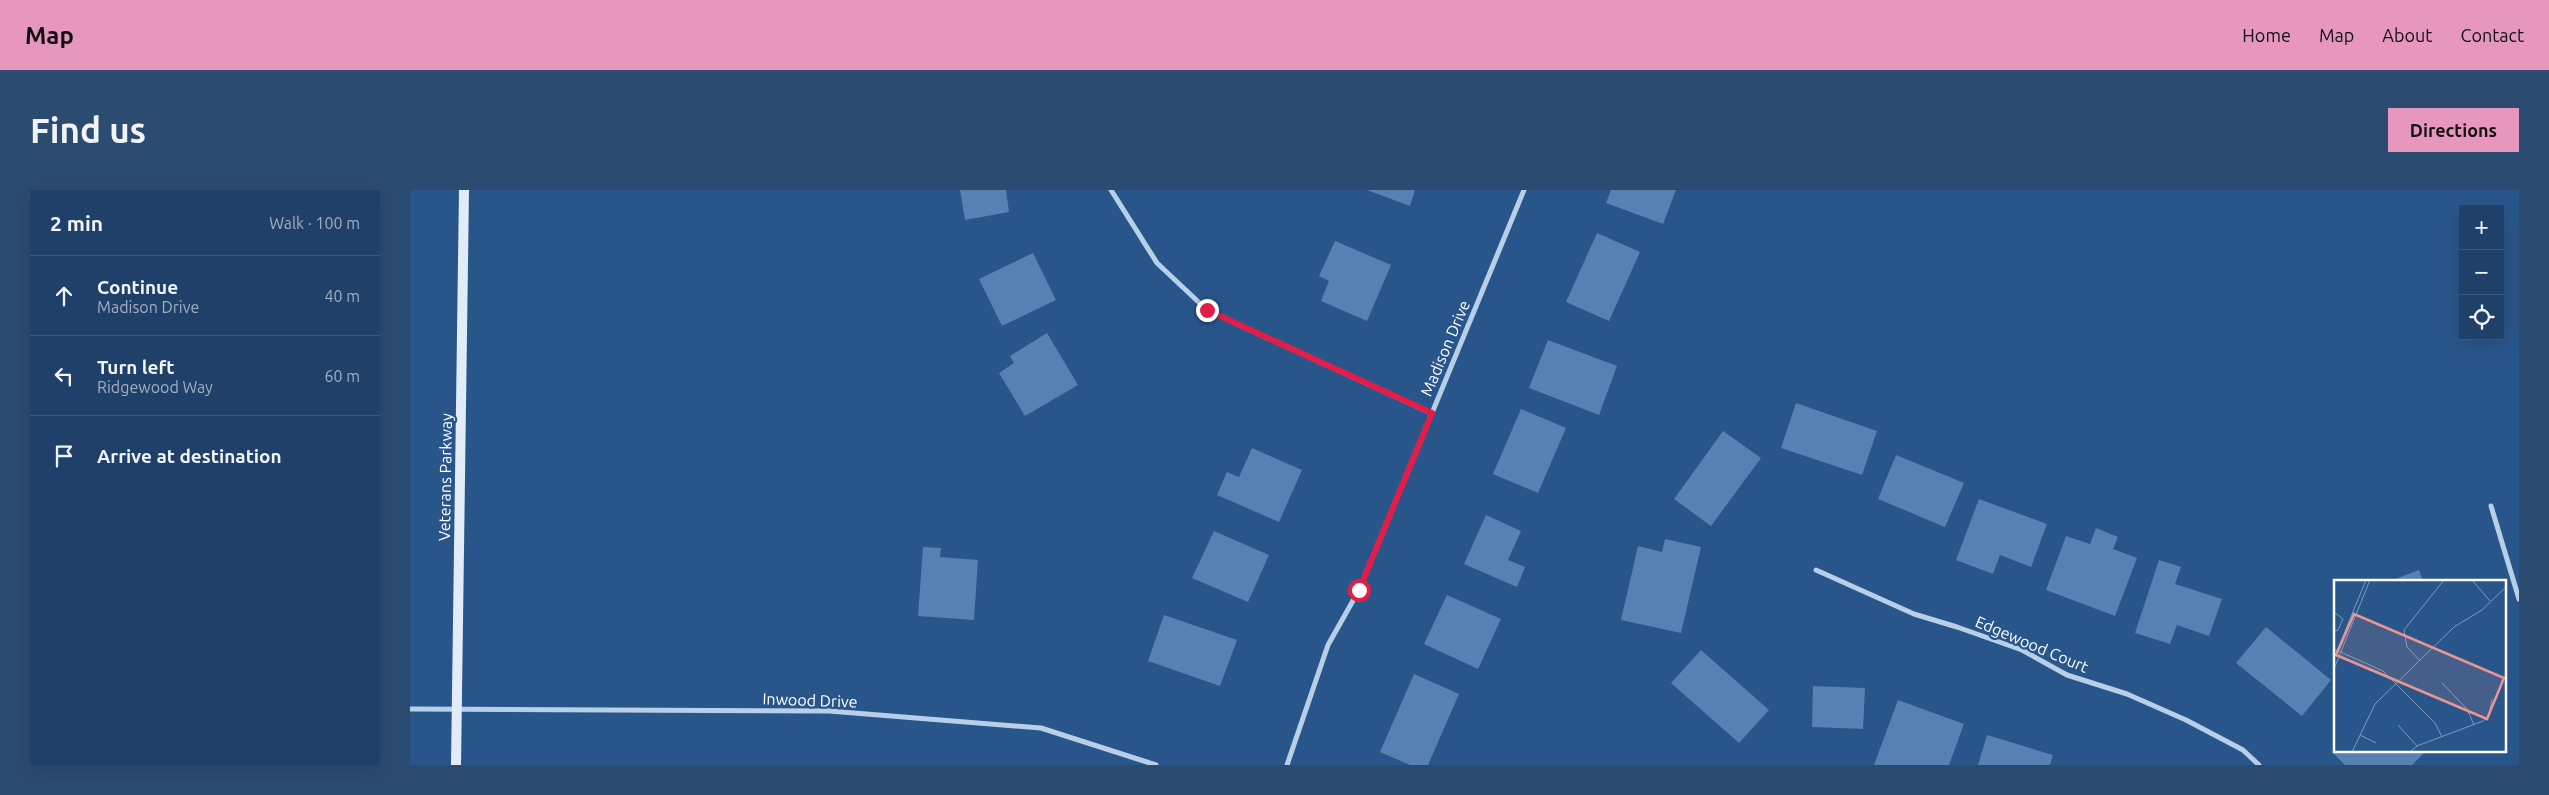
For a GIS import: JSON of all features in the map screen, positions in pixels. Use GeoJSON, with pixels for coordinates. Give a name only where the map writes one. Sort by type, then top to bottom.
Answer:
{"type":"FeatureCollection","features":[{"type":"Feature","properties":{"kind":"main road","name":"Veterans Parkway"},"geometry":{"type":"LineString","coordinates":[[456,765],[464,190]]}},
{"type":"Feature","properties":{"kind":"street"},"geometry":{"type":"LineString","coordinates":[[1112,190],[1157,263],[1207,310],[1432,413]]}},
{"type":"Feature","properties":{"kind":"street","name":"Madison Drive"},"geometry":{"type":"LineString","coordinates":[[1287,765],[1328,644],[1359,590],[1524,190]]}},
{"type":"Feature","properties":{"kind":"street"},"geometry":{"type":"LineString","coordinates":[[2491,506],[2519,599]]}},
{"type":"Feature","properties":{"kind":"street","name":"Edgewood Court"},"geometry":{"type":"LineString","coordinates":[[1816,570],[1914,614],[1958,627],[2022,650],[2067,675],[2127,694],[2178,716],[2243,750],[2259,765]]}},
{"type":"Feature","properties":{"kind":"street","name":"Inwood Drive"},"geometry":{"type":"LineString","coordinates":[[410,709],[829,711],[1041,728],[1156,765]]}},
{"type":"Feature","properties":{"kind":"building"},"geometry":{"type":"Polygon","coordinates":[[[960,190],[1006,190],[1009,212],[965,220],[960,190]]]}},
{"type":"Feature","properties":{"kind":"building"},"geometry":{"type":"Polygon","coordinates":[[[1367,190],[1415,190],[1410,206],[1367,190]]]}},
{"type":"Feature","properties":{"kind":"building"},"geometry":{"type":"Polygon","coordinates":[[[1611,190],[1676,190],[1663,224],[1606,203],[1611,190]]]}},
{"type":"Feature","properties":{"kind":"building"},"geometry":{"type":"Polygon","coordinates":[[[1597,233],[1640,252],[1609,321],[1566,302],[1597,233]]]}},
{"type":"Feature","properties":{"kind":"building"},"geometry":{"type":"Polygon","coordinates":[[[1335,241],[1391,265],[1367,321],[1321,301],[1329,281],[1319,276],[1335,241]]]}},
{"type":"Feature","properties":{"kind":"building"},"geometry":{"type":"Polygon","coordinates":[[[1033,253],[1056,300],[1002,326],[979,279],[1033,253]]]}},
{"type":"Feature","properties":{"kind":"building"},"geometry":{"type":"Polygon","coordinates":[[[1047,333],[1078,385],[1025,416],[999,373],[1014,363],[1010,356],[1047,333]]]}},
{"type":"Feature","properties":{"kind":"building"},"geometry":{"type":"Polygon","coordinates":[[[1548,340],[1617,366],[1599,415],[1529,388],[1548,340]]]}},
{"type":"Feature","properties":{"kind":"building"},"geometry":{"type":"Polygon","coordinates":[[[1796,403],[1877,431],[1862,475],[1781,448],[1796,403]]]}},
{"type":"Feature","properties":{"kind":"building"},"geometry":{"type":"Polygon","coordinates":[[[1521,409],[1566,428],[1538,493],[1493,474],[1521,409]]]}},
{"type":"Feature","properties":{"kind":"building"},"geometry":{"type":"Polygon","coordinates":[[[1723,431],[1761,458],[1711,526],[1674,499],[1723,431]]]}},
{"type":"Feature","properties":{"kind":"building"},"geometry":{"type":"Polygon","coordinates":[[[1252,448],[1302,470],[1279,522],[1217,495],[1227,472],[1239,477],[1252,448]]]}},
{"type":"Feature","properties":{"kind":"building"},"geometry":{"type":"Polygon","coordinates":[[[1896,455],[1964,483],[1945,527],[1878,499],[1896,455]]]}},
{"type":"Feature","properties":{"kind":"building"},"geometry":{"type":"Polygon","coordinates":[[[1979,499],[2047,524],[2031,567],[2000,555],[1993,574],[1956,560],[1979,499]]]}},
{"type":"Feature","properties":{"kind":"building"},"geometry":{"type":"Polygon","coordinates":[[[1486,515],[1521,531],[1508,560],[1525,567],[1517,587],[1464,564],[1486,515]]]}},
{"type":"Feature","properties":{"kind":"building"},"geometry":{"type":"Polygon","coordinates":[[[2096,528],[2118,537],[2113,549],[2137,558],[2115,616],[2046,590],[2066,536],[2090,544],[2096,528]]]}},
{"type":"Feature","properties":{"kind":"building"},"geometry":{"type":"Polygon","coordinates":[[[1214,531],[1269,555],[1248,602],[1192,578],[1214,531]]]}},
{"type":"Feature","properties":{"kind":"building"},"geometry":{"type":"Polygon","coordinates":[[[1665,539],[1701,547],[1681,633],[1621,620],[1638,546],[1662,552],[1665,539]]]}},
{"type":"Feature","properties":{"kind":"building"},"geometry":{"type":"Polygon","coordinates":[[[923,547],[941,548],[940,557],[978,560],[974,620],[918,616],[923,547]]]}},
{"type":"Feature","properties":{"kind":"building"},"geometry":{"type":"Polygon","coordinates":[[[2159,560],[2181,567],[2175,584],[2222,599],[2209,636],[2177,625],[2170,644],[2135,633],[2159,560]]]}},
{"type":"Feature","properties":{"kind":"building"},"geometry":{"type":"Polygon","coordinates":[[[2419,570],[2423,580],[2393,580],[2419,570]]]}},
{"type":"Feature","properties":{"kind":"building"},"geometry":{"type":"Polygon","coordinates":[[[1447,595],[1501,619],[1478,669],[1424,644],[1447,595]]]}},
{"type":"Feature","properties":{"kind":"building"},"geometry":{"type":"Polygon","coordinates":[[[1164,615],[1237,640],[1220,686],[1148,661],[1164,615]]]}},
{"type":"Feature","properties":{"kind":"building"},"geometry":{"type":"Polygon","coordinates":[[[2266,627],[2331,680],[2302,716],[2236,663],[2266,627]]]}},
{"type":"Feature","properties":{"kind":"building"},"geometry":{"type":"Polygon","coordinates":[[[1701,650],[1769,710],[1739,743],[1671,683],[1701,650]]]}},
{"type":"Feature","properties":{"kind":"building"},"geometry":{"type":"Polygon","coordinates":[[[1414,674],[1459,694],[1428,765],[1410,765],[1380,752],[1414,674]]]}},
{"type":"Feature","properties":{"kind":"building"},"geometry":{"type":"Polygon","coordinates":[[[1813,686],[1865,688],[1863,729],[1812,727],[1813,686]]]}},
{"type":"Feature","properties":{"kind":"building"},"geometry":{"type":"Polygon","coordinates":[[[1898,700],[1964,724],[1949,765],[1874,765],[1898,700]]]}},
{"type":"Feature","properties":{"kind":"building"},"geometry":{"type":"Polygon","coordinates":[[[1987,735],[2053,755],[2050,765],[1978,765],[1987,735]]]}},
{"type":"Feature","properties":{"kind":"building"},"geometry":{"type":"Polygon","coordinates":[[[2425,752],[2412,765],[2345,765],[2333,753],[2425,752]]]}},
{"type":"Feature","properties":{"kind":"route"},"geometry":{"type":"LineString","coordinates":[[1207,310],[1432,413],[1359,590]]}}]}
